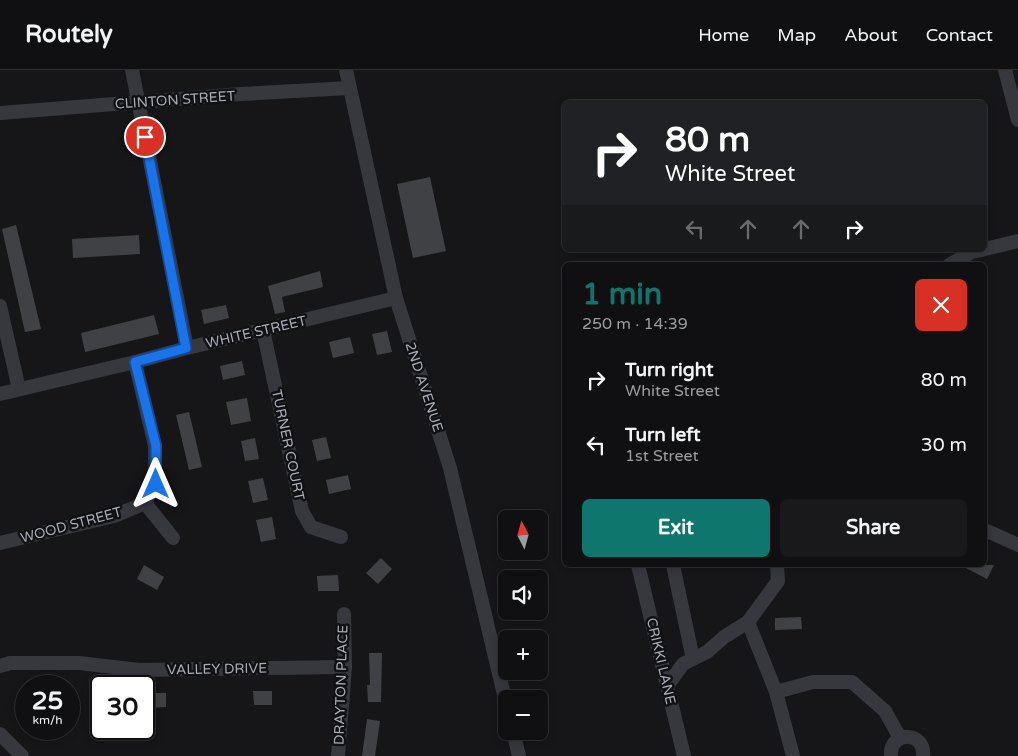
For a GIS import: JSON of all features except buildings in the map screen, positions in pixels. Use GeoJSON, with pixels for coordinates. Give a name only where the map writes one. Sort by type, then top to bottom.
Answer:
{"type":"FeatureCollection","features":[{"type":"Feature","properties":{"kind":"street"},"geometry":{"type":"LineString","coordinates":[[132,70],[186,348]]}},
{"type":"Feature","properties":{"kind":"street","name":"2ND AVENUE"},"geometry":{"type":"LineString","coordinates":[[346,70],[396,298],[450,468],[503,690]]}},
{"type":"Feature","properties":{"kind":"street"},"geometry":{"type":"LineString","coordinates":[[1005,70],[1018,120]]}},
{"type":"Feature","properties":{"kind":"street","name":"CLINTON STREET"},"geometry":{"type":"LineString","coordinates":[[0,113],[349,88]]}},
{"type":"Feature","properties":{"kind":"street"},"geometry":{"type":"LineString","coordinates":[[987,249],[1018,241]]}},
{"type":"Feature","properties":{"kind":"street"},"geometry":{"type":"LineString","coordinates":[[954,262],[972,252]]}},
{"type":"Feature","properties":{"kind":"street","name":"WHITE STREET"},"geometry":{"type":"LineString","coordinates":[[0,394],[396,298]]}},
{"type":"Feature","properties":{"kind":"street"},"geometry":{"type":"LineString","coordinates":[[0,306],[19,389]]}},
{"type":"Feature","properties":{"kind":"street","name":"TURNER COURT"},"geometry":{"type":"LineString","coordinates":[[263,330],[302,511],[311,527],[341,536]]}},
{"type":"Feature","properties":{"kind":"street"},"geometry":{"type":"LineString","coordinates":[[135,362],[156,446],[156,484],[145,503],[173,538]]}},
{"type":"Feature","properties":{"kind":"street","name":"WOOD STREET"},"geometry":{"type":"LineString","coordinates":[[0,543],[114,516],[145,503]]}},
{"type":"Feature","properties":{"kind":"street"},"geometry":{"type":"LineString","coordinates":[[987,531],[1018,545]]}},
{"type":"Feature","properties":{"kind":"street","name":"CRIKKI LANE"},"geometry":{"type":"LineString","coordinates":[[638,567],[684,756]]}},
{"type":"Feature","properties":{"kind":"street"},"geometry":{"type":"LineString","coordinates":[[673,567],[693,659]]}},
{"type":"Feature","properties":{"kind":"street"},"geometry":{"type":"LineString","coordinates":[[667,686],[683,664],[707,652],[724,637],[748,622],[778,581],[777,567]]}},
{"type":"Feature","properties":{"kind":"street","name":"DRAYTON PLACE"},"geometry":{"type":"LineString","coordinates":[[338,756],[345,667],[344,614]]}},
{"type":"Feature","properties":{"kind":"street"},"geometry":{"type":"LineString","coordinates":[[748,622],[776,692],[793,756]]}},
{"type":"Feature","properties":{"kind":"street","name":"VALLEY DRIVE"},"geometry":{"type":"LineString","coordinates":[[0,666],[10,663],[79,663],[139,670],[345,667]]}},
{"type":"Feature","properties":{"kind":"street"},"geometry":{"type":"LineString","coordinates":[[776,692],[812,682],[852,682],[885,711],[900,738]]}},
{"type":"Feature","properties":{"kind":"street"},"geometry":{"type":"LineString","coordinates":[[0,734],[22,756]]}},
{"type":"Feature","properties":{"kind":"street"},"geometry":{"type":"LineString","coordinates":[[891,756],[892,746],[900,738],[910,737],[915,739],[922,747],[923,756]]}},
{"type":"Feature","properties":{"kind":"street"},"geometry":{"type":"LineString","coordinates":[[515,740],[519,756]]}},
{"type":"Feature","properties":{"kind":"route"},"geometry":{"type":"LineString","coordinates":[[145,137],[186,348],[135,362],[156,446],[156,484]]}}]}
